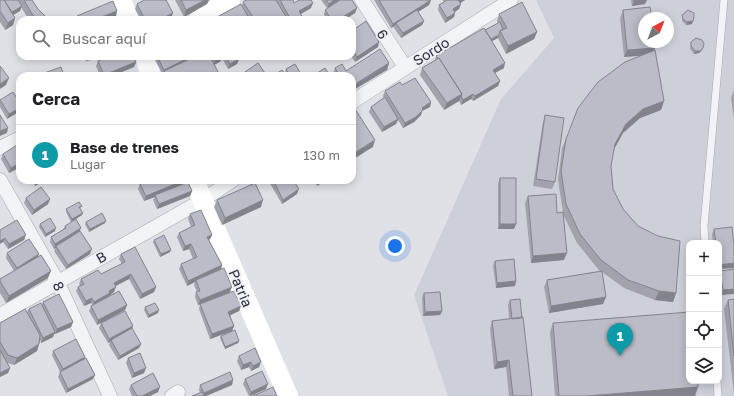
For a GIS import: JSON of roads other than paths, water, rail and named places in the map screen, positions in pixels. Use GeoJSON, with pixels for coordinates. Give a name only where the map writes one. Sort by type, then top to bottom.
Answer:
{"type":"FeatureCollection","features":[{"type":"Feature","properties":{"kind":"street"},"geometry":{"type":"LineString","coordinates":[[121,0],[127,16]]}},
{"type":"Feature","properties":{"kind":"street"},"geometry":{"type":"LineString","coordinates":[[205,16],[230,0]]}},
{"type":"Feature","properties":{"kind":"street","name":"6"},"geometry":{"type":"LineString","coordinates":[[362,0],[405,67]]}},
{"type":"Feature","properties":{"kind":"street","name":"Sordo"},"geometry":{"type":"LineString","coordinates":[[356,99],[511,0]]}},
{"type":"Feature","properties":{"kind":"street"},"geometry":{"type":"LineString","coordinates":[[146,60],[150,72]]}},
{"type":"Feature","properties":{"kind":"street"},"geometry":{"type":"LineString","coordinates":[[0,148],[16,140]]}},
{"type":"Feature","properties":{"kind":"street","name":"8"},"geometry":{"type":"LineString","coordinates":[[0,180],[58,281],[110,396]]}},
{"type":"Feature","properties":{"kind":"street","name":"Patria"},"geometry":{"type":"LineString","coordinates":[[196,184],[288,396]]}},
{"type":"Feature","properties":{"kind":"street"},"geometry":{"type":"LineString","coordinates":[[202,200],[227,184]]}},
{"type":"Feature","properties":{"kind":"street","name":"B"},"geometry":{"type":"LineString","coordinates":[[0,315],[202,200]]}},
{"type":"Feature","properties":{"kind":"lane"},"geometry":{"type":"LineString","coordinates":[[705,240],[704,226],[724,0]]}},
{"type":"Feature","properties":{"kind":"lane"},"geometry":{"type":"LineString","coordinates":[[717,384],[718,396]]}},
{"type":"Feature","properties":{"kind":"place","name":"Base de trenes"},"geometry":{"type":"Point","coordinates":[620,356]}}]}
